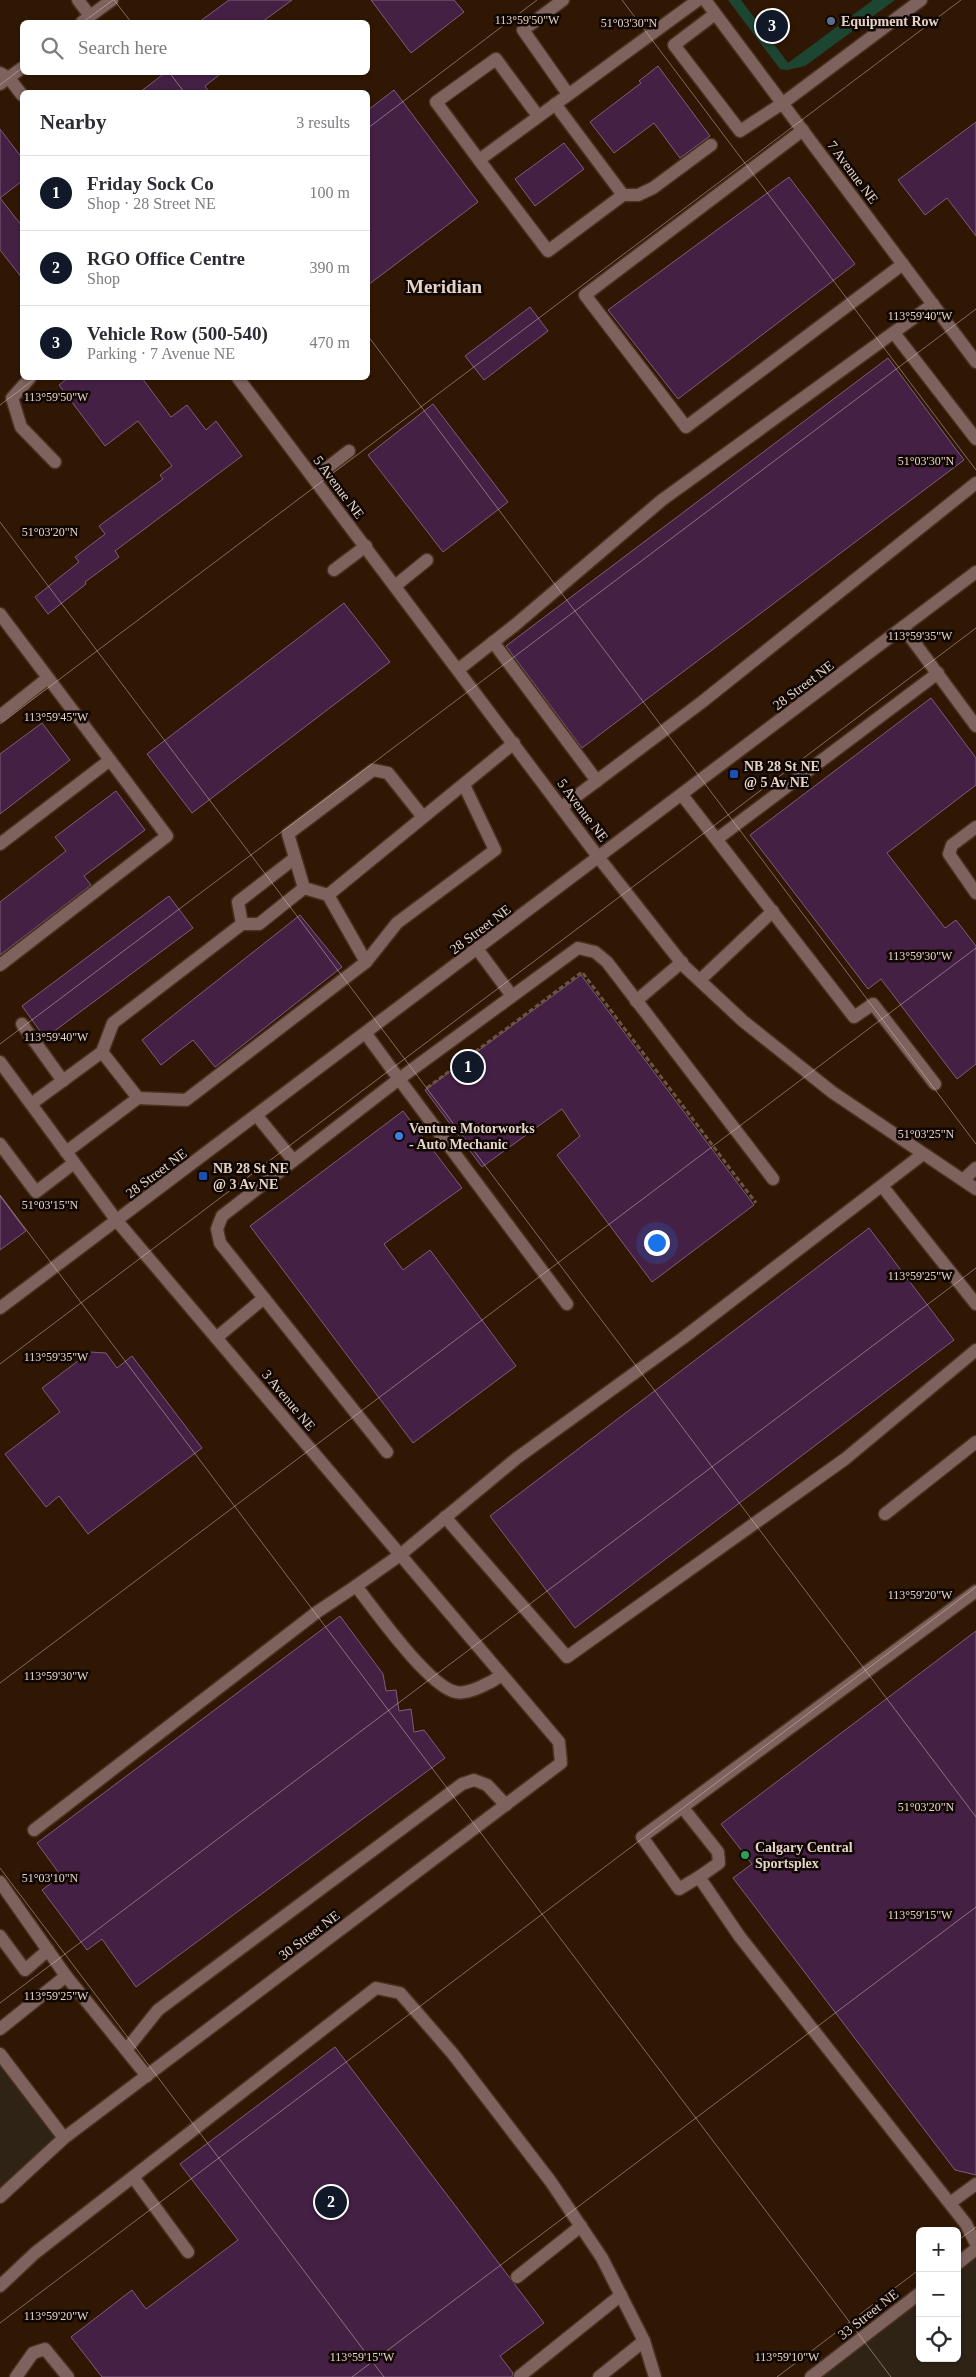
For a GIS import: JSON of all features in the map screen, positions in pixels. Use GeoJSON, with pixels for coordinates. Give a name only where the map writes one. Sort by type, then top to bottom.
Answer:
{"type":"FeatureCollection","features":[{"type":"Feature","properties":{"kind":"street"},"geometry":{"type":"LineString","coordinates":[[78,0],[86,19],[112,0]]}},
{"type":"Feature","properties":{"kind":"street"},"geometry":{"type":"LineString","coordinates":[[564,0],[522,30],[568,94]]}},
{"type":"Feature","properties":{"kind":"street"},"geometry":{"type":"LineString","coordinates":[[479,160],[698,0]]}},
{"type":"Feature","properties":{"kind":"street","name":"7 Avenue NE"},"geometry":{"type":"LineString","coordinates":[[705,0],[976,362]]}},
{"type":"Feature","properties":{"kind":"street"},"geometry":{"type":"LineString","coordinates":[[715,14],[674,44],[740,131],[783,104],[921,0]]}},
{"type":"Feature","properties":{"kind":"street"},"geometry":{"type":"LineString","coordinates":[[538,116],[496,59],[436,102],[548,251],[623,195],[638,195],[653,188],[711,145]]}},
{"type":"Feature","properties":{"kind":"street"},"geometry":{"type":"LineString","coordinates":[[20,69],[3,78],[20,93]]}},
{"type":"Feature","properties":{"kind":"street"},"geometry":{"type":"LineString","coordinates":[[555,104],[623,195]]}},
{"type":"Feature","properties":{"kind":"street"},"geometry":{"type":"LineString","coordinates":[[803,130],[585,295],[686,428],[903,264]]}},
{"type":"Feature","properties":{"kind":"street"},"geometry":{"type":"LineString","coordinates":[[459,669],[494,642],[662,500],[933,304]]}},
{"type":"Feature","properties":{"kind":"street"},"geometry":{"type":"LineString","coordinates":[[894,333],[976,439]]}},
{"type":"Feature","properties":{"kind":"street"},"geometry":{"type":"LineString","coordinates":[[28,380],[12,398],[21,427],[55,462]]}},
{"type":"Feature","properties":{"kind":"street","name":"5 Avenue NE"},"geometry":{"type":"LineString","coordinates":[[240,380],[459,669],[599,858],[682,962],[743,1021],[832,1092],[976,1189]]}},
{"type":"Feature","properties":{"kind":"street"},"geometry":{"type":"LineString","coordinates":[[314,478],[349,451]]}},
{"type":"Feature","properties":{"kind":"street"},"geometry":{"type":"LineString","coordinates":[[562,807],[702,702],[976,483]]}},
{"type":"Feature","properties":{"kind":"street"},"geometry":{"type":"LineString","coordinates":[[334,570],[366,546]]}},
{"type":"Feature","properties":{"kind":"street"},"geometry":{"type":"LineString","coordinates":[[395,586],[427,560]]}},
{"type":"Feature","properties":{"kind":"street","name":"28 Street NE"},"geometry":{"type":"LineString","coordinates":[[0,1308],[478,950],[976,572]]}},
{"type":"Feature","properties":{"kind":"street"},"geometry":{"type":"LineString","coordinates":[[0,614],[167,836],[0,965]]}},
{"type":"Feature","properties":{"kind":"street"},"geometry":{"type":"LineString","coordinates":[[903,627],[976,726]]}},
{"type":"Feature","properties":{"kind":"street"},"geometry":{"type":"LineString","coordinates":[[494,642],[597,781]]}},
{"type":"Feature","properties":{"kind":"street"},"geometry":{"type":"LineString","coordinates":[[717,839],[938,674]]}},
{"type":"Feature","properties":{"kind":"street"},"geometry":{"type":"LineString","coordinates":[[0,716],[48,678]]}},
{"type":"Feature","properties":{"kind":"street"},"geometry":{"type":"LineString","coordinates":[[328,895],[514,743]]}},
{"type":"Feature","properties":{"kind":"street"},"geometry":{"type":"LineString","coordinates":[[0,844],[110,760]]}},
{"type":"Feature","properties":{"kind":"street"},"geometry":{"type":"LineString","coordinates":[[304,888],[288,834],[373,770],[388,773],[423,817]]}},
{"type":"Feature","properties":{"kind":"street"},"geometry":{"type":"LineString","coordinates":[[66,1152],[138,1098],[186,1100],[366,962],[397,923],[495,850],[464,784]]}},
{"type":"Feature","properties":{"kind":"street"},"geometry":{"type":"LineString","coordinates":[[682,795],[854,1017],[873,1004],[935,1084]]}},
{"type":"Feature","properties":{"kind":"street"},"geometry":{"type":"LineString","coordinates":[[976,827],[952,845],[949,854],[976,892]]}},
{"type":"Feature","properties":{"kind":"street"},"geometry":{"type":"LineString","coordinates":[[242,924],[238,902],[295,858]]}},
{"type":"Feature","properties":{"kind":"street"},"geometry":{"type":"LineString","coordinates":[[304,888],[328,895],[366,962]]}},
{"type":"Feature","properties":{"kind":"street"},"geometry":{"type":"LineString","coordinates":[[31,1104],[102,1052],[113,1023],[242,924],[259,924],[304,888]]}},
{"type":"Feature","properties":{"kind":"street"},"geometry":{"type":"LineString","coordinates":[[700,980],[773,911]]}},
{"type":"Feature","properties":{"kind":"street"},"geometry":{"type":"LineString","coordinates":[[387,1452],[220,1243],[217,1229],[222,1216],[293,1160],[399,1079],[578,948],[595,952],[607,962],[773,1179]]}},
{"type":"Feature","properties":{"kind":"street"},"geometry":{"type":"LineString","coordinates":[[478,950],[512,996]]}},
{"type":"Feature","properties":{"kind":"street"},"geometry":{"type":"LineString","coordinates":[[636,1001],[682,962]]}},
{"type":"Feature","properties":{"kind":"street"},"geometry":{"type":"LineString","coordinates":[[22,1024],[63,1081]]}},
{"type":"Feature","properties":{"kind":"street"},"geometry":{"type":"LineString","coordinates":[[366,1034],[567,1304]]}},
{"type":"Feature","properties":{"kind":"street"},"geometry":{"type":"LineString","coordinates":[[102,1052],[138,1098]]}},
{"type":"Feature","properties":{"kind":"street","name":"3 Avenue NE"},"geometry":{"type":"LineString","coordinates":[[0,1062],[117,1221],[559,1742],[560,1751]]}},
{"type":"Feature","properties":{"kind":"street"},"geometry":{"type":"LineString","coordinates":[[257,1116],[293,1160]]}},
{"type":"Feature","properties":{"kind":"street"},"geometry":{"type":"LineString","coordinates":[[0,1144],[36,1192],[74,1163]]}},
{"type":"Feature","properties":{"kind":"street"},"geometry":{"type":"LineString","coordinates":[[34,1830],[309,1618],[400,1555],[517,1458],[683,1338],[923,1154]]}},
{"type":"Feature","properties":{"kind":"street"},"geometry":{"type":"LineString","coordinates":[[963,1180],[976,1168]]}},
{"type":"Feature","properties":{"kind":"street"},"geometry":{"type":"LineString","coordinates":[[882,1186],[976,1304]]}},
{"type":"Feature","properties":{"kind":"street"},"geometry":{"type":"LineString","coordinates":[[216,1338],[264,1298]]}},
{"type":"Feature","properties":{"kind":"street"},"geometry":{"type":"LineString","coordinates":[[445,1516],[567,1657],[845,1459],[976,1350]]}},
{"type":"Feature","properties":{"kind":"street"},"geometry":{"type":"LineString","coordinates":[[885,1514],[976,1442]]}},
{"type":"Feature","properties":{"kind":"street"},"geometry":{"type":"LineString","coordinates":[[356,1586],[416,1661],[444,1687],[457,1693],[488,1685],[502,1676]]}},
{"type":"Feature","properties":{"kind":"street"},"geometry":{"type":"LineString","coordinates":[[683,1808],[718,1852],[719,1863],[679,1888],[642,1837],[976,1591]]}},
{"type":"Feature","properties":{"kind":"street","name":"30 Street NE"},"geometry":{"type":"LineString","coordinates":[[0,2197],[64,2138],[561,1763],[560,1751]]}},
{"type":"Feature","properties":{"kind":"street"},"geometry":{"type":"LineString","coordinates":[[126,2050],[158,2010],[462,1784],[474,1780],[487,1785],[506,1805]]}},
{"type":"Feature","properties":{"kind":"street"},"geometry":{"type":"LineString","coordinates":[[699,1877],[740,1937],[966,2224],[976,2244]]}},
{"type":"Feature","properties":{"kind":"street"},"geometry":{"type":"LineString","coordinates":[[0,1882],[66,1976],[146,2076]]}},
{"type":"Feature","properties":{"kind":"street"},"geometry":{"type":"LineString","coordinates":[[0,1936],[25,1970],[48,1950]]}},
{"type":"Feature","properties":{"kind":"street"},"geometry":{"type":"LineString","coordinates":[[0,2029],[66,1976]]}},
{"type":"Feature","properties":{"kind":"street"},"geometry":{"type":"LineString","coordinates":[[0,2286],[35,2254],[133,2176],[376,1988],[400,1993],[453,2054],[551,2182],[602,2258],[644,2341],[655,2377]]}},
{"type":"Feature","properties":{"kind":"street"},"geometry":{"type":"LineString","coordinates":[[0,2054],[64,2138]]}},
{"type":"Feature","properties":{"kind":"street"},"geometry":{"type":"LineString","coordinates":[[133,2176],[188,2252]]}},
{"type":"Feature","properties":{"kind":"street"},"geometry":{"type":"LineString","coordinates":[[950,2203],[976,2184]]}},
{"type":"Feature","properties":{"kind":"street"},"geometry":{"type":"LineString","coordinates":[[517,2277],[581,2226]]}},
{"type":"Feature","properties":{"kind":"street"},"geometry":{"type":"LineString","coordinates":[[961,2261],[976,2249]]}},
{"type":"Feature","properties":{"kind":"street"},"geometry":{"type":"LineString","coordinates":[[520,2376],[621,2295]]}},
{"type":"Feature","properties":{"kind":"street","name":"33 Street NE"},"geometry":{"type":"LineString","coordinates":[[811,2377],[916,2296]]}},
{"type":"Feature","properties":{"kind":"street"},"geometry":{"type":"LineString","coordinates":[[599,2377],[644,2341]]}},
{"type":"Feature","properties":{"kind":"street"},"geometry":{"type":"LineString","coordinates":[[16,2377],[32,2353],[46,2349],[68,2377]]}},
{"type":"Feature","properties":{"kind":"path"},"geometry":{"type":"LineString","coordinates":[[427,1088],[582,972],[756,1203]]}},
{"type":"Feature","properties":{"kind":"shaded area"},"geometry":{"type":"Polygon","coordinates":[[[0,2054],[64,2138],[0,2197],[0,2054]]]}},
{"type":"Feature","properties":{"kind":"shaded area"},"geometry":{"type":"Polygon","coordinates":[[[976,2254],[976,2377],[812,2377],[916,2300],[916,2362],[961,2362],[961,2265],[976,2254]]]}},
{"type":"Feature","properties":{"kind":"green space"},"geometry":{"type":"Polygon","coordinates":[[[728,0],[741,0],[788,63],[873,0],[895,0],[805,66],[787,70],[780,69],[728,0]]]}},
{"type":"Feature","properties":{"kind":"building"},"geometry":{"type":"Polygon","coordinates":[[[229,0],[292,0],[265,20],[202,20],[229,0]]]}},
{"type":"Feature","properties":{"kind":"building"},"geometry":{"type":"Polygon","coordinates":[[[371,0],[454,0],[464,12],[411,53],[371,0]]]}},
{"type":"Feature","properties":{"kind":"building"},"geometry":{"type":"Polygon","coordinates":[[[658,66],[710,136],[680,158],[654,123],[614,153],[590,122],[641,83],[639,81],[658,66]]]}},
{"type":"Feature","properties":{"kind":"building"},"geometry":{"type":"Polygon","coordinates":[[[162,75],[219,75],[205,86],[208,90],[143,90],[162,75]]]}},
{"type":"Feature","properties":{"kind":"building"},"geometry":{"type":"Polygon","coordinates":[[[394,90],[478,202],[370,283],[370,108],[394,90]]]}},
{"type":"Feature","properties":{"kind":"building"},"geometry":{"type":"Polygon","coordinates":[[[976,122],[976,236],[947,198],[925,215],[898,180],[976,122]]]}},
{"type":"Feature","properties":{"kind":"building"},"geometry":{"type":"Polygon","coordinates":[[[0,129],[20,155],[20,183],[0,198],[0,129]]]}},
{"type":"Feature","properties":{"kind":"building"},"geometry":{"type":"Polygon","coordinates":[[[564,143],[584,169],[535,206],[515,179],[564,143]]]}},
{"type":"Feature","properties":{"kind":"building"},"geometry":{"type":"Polygon","coordinates":[[[789,177],[855,264],[678,399],[608,310],[789,177]]]}},
{"type":"Feature","properties":{"kind":"building"},"geometry":{"type":"Polygon","coordinates":[[[0,198],[20,223],[20,275],[0,250],[0,198]]]}},
{"type":"Feature","properties":{"kind":"building"},"geometry":{"type":"Polygon","coordinates":[[[530,307],[548,331],[484,380],[465,356],[530,307]]]}},
{"type":"Feature","properties":{"kind":"building"},"geometry":{"type":"Polygon","coordinates":[[[888,358],[964,460],[582,748],[506,646],[888,358]]]}},
{"type":"Feature","properties":{"kind":"building"},"geometry":{"type":"Polygon","coordinates":[[[65,380],[143,380],[171,417],[187,405],[206,430],[216,421],[242,456],[115,551],[119,557],[85,582],[86,584],[48,614],[35,597],[79,562],[75,557],[105,534],[99,526],[163,479],[160,475],[172,466],[138,421],[105,446],[59,385],[65,380]]]}},
{"type":"Feature","properties":{"kind":"building"},"geometry":{"type":"Polygon","coordinates":[[[433,404],[508,502],[443,552],[368,455],[433,404]]]}},
{"type":"Feature","properties":{"kind":"building"},"geometry":{"type":"Polygon","coordinates":[[[344,603],[390,662],[192,813],[147,754],[344,603]]]}},
{"type":"Feature","properties":{"kind":"building"},"geometry":{"type":"Polygon","coordinates":[[[931,698],[976,758],[976,785],[887,853],[945,928],[956,920],[976,946],[976,1064],[957,1079],[881,979],[868,989],[750,835],[931,698]]]}},
{"type":"Feature","properties":{"kind":"building"},"geometry":{"type":"Polygon","coordinates":[[[42,723],[70,760],[0,814],[0,754],[42,723]]]}},
{"type":"Feature","properties":{"kind":"building"},"geometry":{"type":"Polygon","coordinates":[[[116,791],[145,830],[84,876],[91,885],[0,955],[0,902],[66,851],[55,837],[116,791]]]}},
{"type":"Feature","properties":{"kind":"building"},"geometry":{"type":"Polygon","coordinates":[[[169,896],[193,928],[45,1038],[22,1006],[169,896]]]}},
{"type":"Feature","properties":{"kind":"building"},"geometry":{"type":"Polygon","coordinates":[[[300,915],[342,967],[215,1067],[193,1040],[161,1065],[142,1040],[300,915]]]}},
{"type":"Feature","properties":{"kind":"building"},"geometry":{"type":"Polygon","coordinates":[[[581,975],[754,1205],[652,1282],[557,1155],[580,1136],[562,1109],[482,1167],[425,1090],[581,975]]]}},
{"type":"Feature","properties":{"kind":"building"},"geometry":{"type":"Polygon","coordinates":[[[403,1111],[462,1188],[384,1244],[403,1270],[430,1250],[516,1366],[413,1443],[250,1226],[403,1111]]]}},
{"type":"Feature","properties":{"kind":"building"},"geometry":{"type":"Polygon","coordinates":[[[0,1196],[26,1231],[0,1250],[0,1196]]]}},
{"type":"Feature","properties":{"kind":"building"},"geometry":{"type":"Polygon","coordinates":[[[869,1228],[954,1340],[575,1628],[490,1516],[869,1228]]]}},
{"type":"Feature","properties":{"kind":"building"},"geometry":{"type":"Polygon","coordinates":[[[90,1352],[106,1353],[117,1368],[132,1356],[202,1448],[88,1534],[59,1496],[46,1507],[5,1454],[60,1412],[42,1388],[90,1352]]]}},
{"type":"Feature","properties":{"kind":"building"},"geometry":{"type":"Polygon","coordinates":[[[340,1616],[383,1674],[386,1691],[396,1690],[399,1711],[411,1709],[414,1732],[424,1730],[445,1758],[136,1987],[102,1939],[87,1950],[42,1890],[61,1876],[37,1843],[340,1616]]]}},
{"type":"Feature","properties":{"kind":"building"},"geometry":{"type":"Polygon","coordinates":[[[976,1631],[976,2175],[955,2170],[733,1878],[752,1864],[721,1824],[976,1631]]]}},
{"type":"Feature","properties":{"kind":"building"},"geometry":{"type":"Polygon","coordinates":[[[335,2047],[544,2323],[500,2356],[513,2373],[512,2377],[102,2377],[71,2337],[132,2290],[146,2309],[238,2240],[180,2164],[335,2047]]]}},
{"type":"Feature","properties":{"kind":"place","name":"Equipment Row"},"geometry":{"type":"Point","coordinates":[831,21]}},
{"type":"Feature","properties":{"kind":"place","name":"Vehicle Row (500-540)"},"geometry":{"type":"Point","coordinates":[772,26]}},
{"type":"Feature","properties":{"kind":"place","name":"NB 28 St NE @ 5 Av NE"},"geometry":{"type":"Point","coordinates":[734,774]}},
{"type":"Feature","properties":{"kind":"place","name":"Friday Sock Co"},"geometry":{"type":"Point","coordinates":[468,1067]}},
{"type":"Feature","properties":{"kind":"place","name":"Venture Motorworks - Auto Mechanic"},"geometry":{"type":"Point","coordinates":[399,1136]}},
{"type":"Feature","properties":{"kind":"place","name":"NB 28 St NE @ 3 Av NE"},"geometry":{"type":"Point","coordinates":[203,1176]}},
{"type":"Feature","properties":{"kind":"place","name":"Calgary Central Sportsplex"},"geometry":{"type":"Point","coordinates":[745,1855]}},
{"type":"Feature","properties":{"kind":"place","name":"RGO Office Centre"},"geometry":{"type":"Point","coordinates":[331,2202]}},
{"type":"Feature","properties":{"kind":"district","name":"Meridian"},"geometry":{"type":"Point","coordinates":[444,286]}}]}
